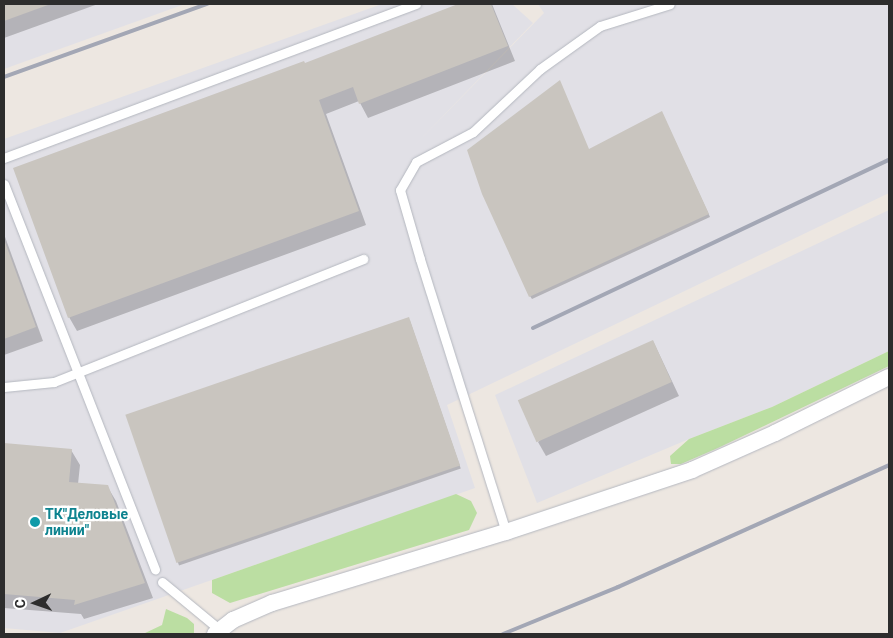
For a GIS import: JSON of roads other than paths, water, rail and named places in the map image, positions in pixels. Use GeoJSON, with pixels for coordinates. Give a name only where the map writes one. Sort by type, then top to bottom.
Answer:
{"type":"FeatureCollection","features":[{"type":"Feature","properties":{"kind":"street"},"geometry":{"type":"LineString","coordinates":[[217,632],[233,620],[272,603],[506,532],[692,470],[775,433],[889,377]]}},
{"type":"Feature","properties":{"kind":"lane"},"geometry":{"type":"LineString","coordinates":[[4,158],[416,4]]}},
{"type":"Feature","properties":{"kind":"lane"},"geometry":{"type":"LineString","coordinates":[[506,532],[420,260],[400,190],[416,162],[473,132],[540,69],[600,26],[670,4]]}},
{"type":"Feature","properties":{"kind":"lane"},"geometry":{"type":"LineString","coordinates":[[4,184],[155,570]]}},
{"type":"Feature","properties":{"kind":"lane"},"geometry":{"type":"LineString","coordinates":[[4,387],[54,382],[363,258]]}},
{"type":"Feature","properties":{"kind":"lane"},"geometry":{"type":"LineString","coordinates":[[162,582],[217,632]]}},
{"type":"Feature","properties":{"kind":"railway"},"geometry":{"type":"LineString","coordinates":[[4,77],[207,4]]}},
{"type":"Feature","properties":{"kind":"railway"},"geometry":{"type":"LineString","coordinates":[[533,328],[889,160]]}},
{"type":"Feature","properties":{"kind":"railway"},"geometry":{"type":"LineString","coordinates":[[503,634],[618,587],[889,465]]}},
{"type":"Feature","properties":{"kind":"place","name":"ТК\"Деловые линии\""},"geometry":{"type":"Point","coordinates":[35,522]}}]}
